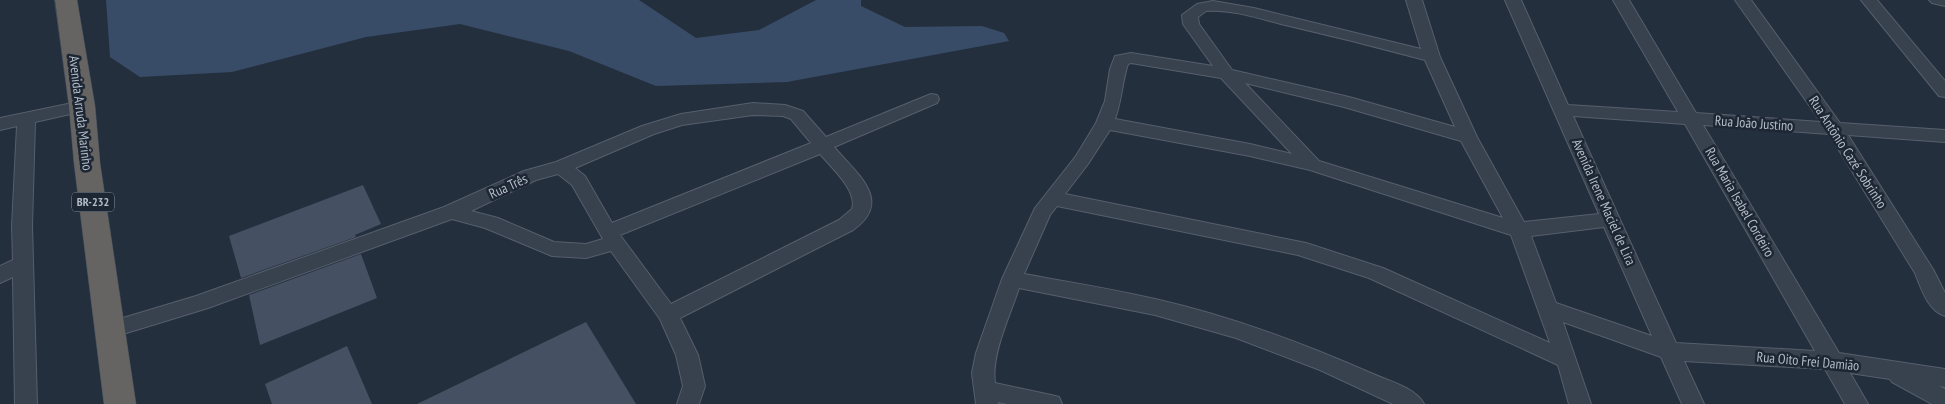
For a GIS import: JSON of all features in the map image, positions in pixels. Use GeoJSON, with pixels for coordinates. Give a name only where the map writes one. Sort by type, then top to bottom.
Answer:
{"type":"FeatureCollection","features":[{"type":"Feature","properties":{"kind":"highway","name":"Avenida Arruda Marinho"},"geometry":{"type":"LineString","coordinates":[[66,0],[82,106],[120,404]]}},
{"type":"Feature","properties":{"kind":"street"},"geometry":{"type":"LineString","coordinates":[[1414,0],[1432,57],[1468,137],[1519,230],[1567,360],[1580,404]]}},
{"type":"Feature","properties":{"kind":"street","name":"Avenida Irene Maciel de Lira"},"geometry":{"type":"LineString","coordinates":[[1513,0],[1694,404]]}},
{"type":"Feature","properties":{"kind":"street","name":"Rua Maria Isabel Cordeiro"},"geometry":{"type":"LineString","coordinates":[[1621,0],[1857,404]]}},
{"type":"Feature","properties":{"kind":"street","name":"Rua Antõnio Cazé Sobrinho"},"geometry":{"type":"LineString","coordinates":[[1743,0],[1835,129],[1924,271],[1933,292],[1945,308]]}},
{"type":"Feature","properties":{"kind":"street"},"geometry":{"type":"LineString","coordinates":[[1869,0],[1945,92]]}},
{"type":"Feature","properties":{"kind":"street"},"geometry":{"type":"LineString","coordinates":[[1937,0],[1945,1]]}},
{"type":"Feature","properties":{"kind":"street"},"geometry":{"type":"LineString","coordinates":[[1313,165],[1227,74],[1191,24],[1190,15],[1198,4],[1288,20],[1432,57]]}},
{"type":"Feature","properties":{"kind":"street"},"geometry":{"type":"LineString","coordinates":[[1051,404],[985,397],[983,373],[987,353],[1012,279],[1042,213],[1082,160],[1105,123],[1114,101],[1121,60],[1131,58],[1227,74],[1390,113],[1468,137]]}},
{"type":"Feature","properties":{"kind":"street"},"geometry":{"type":"LineString","coordinates":[[1925,67],[1945,75]]}},
{"type":"Feature","properties":{"kind":"street"},"geometry":{"type":"LineString","coordinates":[[451,212],[492,223],[552,249],[586,251],[612,237],[931,99]]}},
{"type":"Feature","properties":{"kind":"street"},"geometry":{"type":"LineString","coordinates":[[0,124],[26,120],[82,106]]}},
{"type":"Feature","properties":{"kind":"street","name":"Rua Três"},"geometry":{"type":"LineString","coordinates":[[110,330],[201,302],[451,212],[530,175],[561,167],[648,130],[681,120],[753,109],[785,111],[797,115],[860,190],[865,201],[862,210],[856,218],[846,225],[668,315]]}},
{"type":"Feature","properties":{"kind":"street","name":"Rua João Justino"},"geometry":{"type":"LineString","coordinates":[[1563,110],[1945,136]]}},
{"type":"Feature","properties":{"kind":"street"},"geometry":{"type":"LineString","coordinates":[[26,120],[22,264],[26,404]]}},
{"type":"Feature","properties":{"kind":"street"},"geometry":{"type":"LineString","coordinates":[[1105,123],[1250,150],[1313,165],[1519,230],[1612,219]]}},
{"type":"Feature","properties":{"kind":"street"},"geometry":{"type":"LineString","coordinates":[[561,167],[579,181],[612,237],[668,315],[687,355],[694,386],[688,404]]}},
{"type":"Feature","properties":{"kind":"street"},"geometry":{"type":"LineString","coordinates":[[1052,198],[1299,248],[1376,273],[1567,360]]}},
{"type":"Feature","properties":{"kind":"street"},"geometry":{"type":"LineString","coordinates":[[0,275],[22,264]]}},
{"type":"Feature","properties":{"kind":"street"},"geometry":{"type":"LineString","coordinates":[[1012,279],[1155,307],[1240,330],[1328,364],[1413,404]]}},
{"type":"Feature","properties":{"kind":"street","name":"Rua Oito Frei Damião"},"geometry":{"type":"LineString","coordinates":[[1548,308],[1669,351],[1832,361],[1945,378]]}},
{"type":"Feature","properties":{"kind":"street"},"geometry":{"type":"LineString","coordinates":[[1887,369],[1945,400]]}},
{"type":"Feature","properties":{"kind":"water"},"geometry":{"type":"Polygon","coordinates":[[[106,0],[639,0],[696,38],[759,30],[816,0],[861,0],[861,6],[905,27],[982,26],[1004,33],[1009,41],[787,82],[656,86],[569,51],[460,24],[366,37],[232,72],[140,77],[110,57],[106,0]]]}},
{"type":"Feature","properties":{"kind":"building"},"geometry":{"type":"Polygon","coordinates":[[[363,185],[381,224],[355,235],[356,237],[241,278],[229,236],[363,185]]]}},
{"type":"Feature","properties":{"kind":"building"},"geometry":{"type":"Polygon","coordinates":[[[361,254],[377,298],[260,345],[249,295],[361,254]]]}},
{"type":"Feature","properties":{"kind":"building"},"geometry":{"type":"Polygon","coordinates":[[[586,322],[636,404],[417,404],[586,322]]]}},
{"type":"Feature","properties":{"kind":"building"},"geometry":{"type":"Polygon","coordinates":[[[347,346],[372,404],[272,404],[265,384],[347,346]]]}}]}
